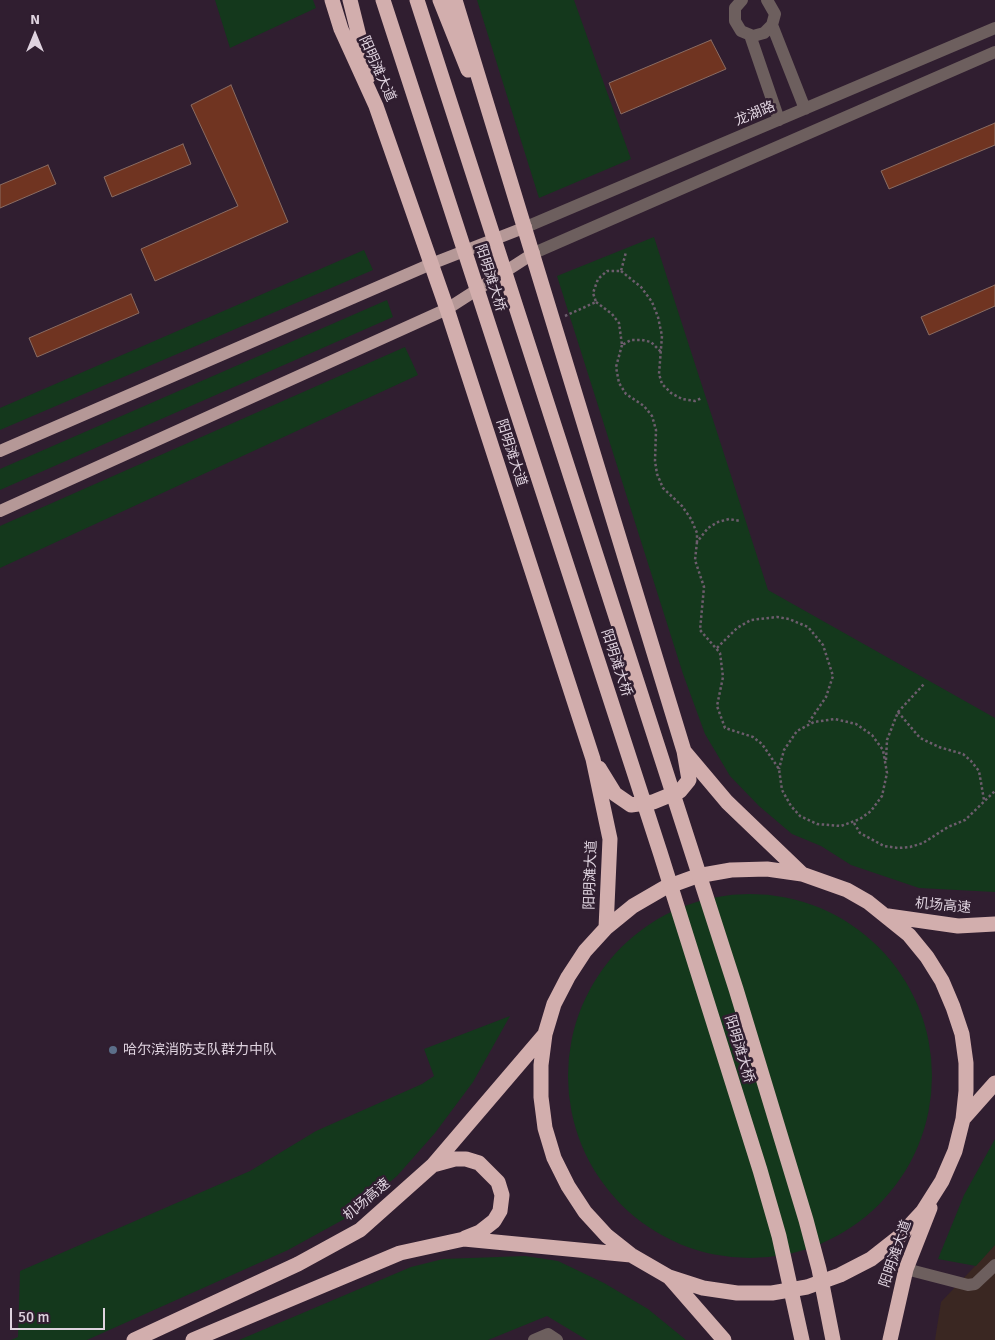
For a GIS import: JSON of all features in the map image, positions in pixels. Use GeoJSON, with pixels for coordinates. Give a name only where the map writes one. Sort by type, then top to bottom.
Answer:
{"type":"FeatureCollection","features":[{"type":"Feature","properties":{"kind":"highway","name":"阳明滩大道"},"geometry":{"type":"LineString","coordinates":[[332,0],[341,29],[376,106],[447,309],[593,759],[610,839],[606,928]]}},
{"type":"Feature","properties":{"kind":"highway"},"geometry":{"type":"LineString","coordinates":[[350,0],[376,106]]}},
{"type":"Feature","properties":{"kind":"highway","name":"阳明滩大桥"},"geometry":{"type":"LineString","coordinates":[[383,0],[660,852],[760,1170],[779,1236],[802,1340]]}},
{"type":"Feature","properties":{"kind":"highway","name":"阳明滩大桥"},"geometry":{"type":"LineString","coordinates":[[417,0],[745,1017],[806,1220],[819,1269],[833,1340]]}},
{"type":"Feature","properties":{"kind":"highway"},"geometry":{"type":"LineString","coordinates":[[440,0],[501,148]]}},
{"type":"Feature","properties":{"kind":"highway"},"geometry":{"type":"LineString","coordinates":[[455,0],[534,253],[684,751],[689,780],[680,791],[653,802],[631,805],[615,794],[593,759]]}},
{"type":"Feature","properties":{"kind":"highway"},"geometry":{"type":"LineString","coordinates":[[684,751],[727,802],[802,874]]}},
{"type":"Feature","properties":{"kind":"highway"},"geometry":{"type":"LineString","coordinates":[[767,869],[802,874],[847,890],[888,916],[909,935],[927,957],[942,981],[954,1007],[962,1034],[966,1063],[963,1119],[955,1151],[942,1181],[923,1211],[899,1237],[871,1258],[840,1275],[807,1287],[772,1293],[737,1293],[703,1288],[669,1277],[631,1255],[607,1236],[586,1212],[568,1186],[554,1158],[545,1128],[541,1097],[541,1065],[545,1034],[554,1004],[568,977],[585,951],[606,928],[633,906],[656,893],[697,876],[731,870],[767,869]]}},
{"type":"Feature","properties":{"kind":"highway","name":"机场高速"},"geometry":{"type":"LineString","coordinates":[[888,916],[958,926],[995,924]]}},
{"type":"Feature","properties":{"kind":"highway","name":"机场高速"},"geometry":{"type":"LineString","coordinates":[[134,1340],[298,1264],[360,1230],[433,1165],[545,1034]]}},
{"type":"Feature","properties":{"kind":"highway"},"geometry":{"type":"LineString","coordinates":[[963,1119],[995,1083]]}},
{"type":"Feature","properties":{"kind":"highway"},"geometry":{"type":"LineString","coordinates":[[192,1340],[400,1253],[464,1238],[480,1232],[494,1221],[500,1211],[502,1195],[498,1182],[479,1163],[466,1159],[449,1160],[433,1165]]}},
{"type":"Feature","properties":{"kind":"highway","name":"阳明滩大道"},"geometry":{"type":"LineString","coordinates":[[890,1340],[906,1269],[942,1181]]}},
{"type":"Feature","properties":{"kind":"highway"},"geometry":{"type":"LineString","coordinates":[[464,1238],[631,1255]]}},
{"type":"Feature","properties":{"kind":"highway"},"geometry":{"type":"LineString","coordinates":[[669,1277],[724,1340]]}},
{"type":"Feature","properties":{"kind":"main road"},"geometry":{"type":"LineString","coordinates":[[0,451],[431,264],[526,227]]}},
{"type":"Feature","properties":{"kind":"main road"},"geometry":{"type":"LineString","coordinates":[[0,510],[447,309],[534,253]]}},
{"type":"Feature","properties":{"kind":"street"},"geometry":{"type":"LineString","coordinates":[[767,0],[774,14],[772,25],[805,109]]}},
{"type":"Feature","properties":{"kind":"street"},"geometry":{"type":"LineString","coordinates":[[734,3],[737,26],[750,35],[779,120]]}},
{"type":"Feature","properties":{"kind":"street"},"geometry":{"type":"LineString","coordinates":[[750,35],[764,33],[772,25]]}},
{"type":"Feature","properties":{"kind":"street","name":"龙湖路"},"geometry":{"type":"LineString","coordinates":[[526,227],[995,28]]}},
{"type":"Feature","properties":{"kind":"street"},"geometry":{"type":"LineString","coordinates":[[534,253],[995,52]]}},
{"type":"Feature","properties":{"kind":"street"},"geometry":{"type":"LineString","coordinates":[[906,1269],[968,1285],[975,1284],[995,1265]]}},
{"type":"Feature","properties":{"kind":"street"},"geometry":{"type":"LineString","coordinates":[[534,1340],[548,1334],[557,1340]]}},
{"type":"Feature","properties":{"kind":"path"},"geometry":{"type":"LineString","coordinates":[[622,271],[626,252]]}},
{"type":"Feature","properties":{"kind":"path"},"geometry":{"type":"LineString","coordinates":[[702,398],[695,400],[682,399],[666,389],[659,374],[662,336],[656,310],[640,287],[622,271],[607,271],[600,276],[594,288],[596,302],[612,314],[619,323],[622,345],[616,368],[619,383],[626,394],[644,406],[652,416],[656,430],[655,461],[657,474],[663,488],[682,506],[691,519],[696,532],[695,560],[704,587],[700,630],[704,637],[717,648],[723,672],[717,706],[723,724],[729,731],[757,740],[767,749],[779,769],[782,790],[800,816],[828,826],[854,823],[871,811],[882,796],[887,779],[887,740],[898,712],[924,684]]}},
{"type":"Feature","properties":{"kind":"path"},"geometry":{"type":"LineString","coordinates":[[554,321],[596,302]]}},
{"type":"Feature","properties":{"kind":"path"},"geometry":{"type":"LineString","coordinates":[[622,345],[631,340],[642,340],[651,342],[661,352]]}},
{"type":"Feature","properties":{"kind":"path"},"geometry":{"type":"LineString","coordinates":[[697,542],[708,528],[718,522],[740,521]]}},
{"type":"Feature","properties":{"kind":"path"},"geometry":{"type":"LineString","coordinates":[[717,648],[737,628],[751,620],[777,617],[790,619],[808,627],[823,645],[833,676],[826,697],[807,724],[787,744],[779,769]]}},
{"type":"Feature","properties":{"kind":"path"},"geometry":{"type":"LineString","coordinates":[[898,712],[920,738],[939,747],[963,754],[971,761],[979,771],[984,800]]}},
{"type":"Feature","properties":{"kind":"path"},"geometry":{"type":"LineString","coordinates":[[807,724],[835,719],[856,724],[872,735],[883,750],[886,762]]}},
{"type":"Feature","properties":{"kind":"path"},"geometry":{"type":"LineString","coordinates":[[854,823],[860,833],[884,846],[905,848],[923,843],[948,827],[961,823],[995,791]]}},
{"type":"Feature","properties":{"kind":"shaded area"},"geometry":{"type":"Polygon","coordinates":[[[995,1245],[995,1340],[935,1340],[941,1302],[995,1245]]]}},
{"type":"Feature","properties":{"kind":"green space"},"geometry":{"type":"Polygon","coordinates":[[[215,0],[313,0],[316,8],[230,48],[215,0]]]}},
{"type":"Feature","properties":{"kind":"green space"},"geometry":{"type":"Polygon","coordinates":[[[477,0],[574,0],[631,159],[539,198],[477,0]]]}},
{"type":"Feature","properties":{"kind":"green space"},"geometry":{"type":"Polygon","coordinates":[[[654,237],[768,590],[995,718],[995,892],[919,888],[851,865],[821,846],[792,834],[759,806],[730,776],[705,734],[683,674],[557,276],[654,237]]]}},
{"type":"Feature","properties":{"kind":"green space"},"geometry":{"type":"Polygon","coordinates":[[[364,250],[373,270],[0,430],[0,408],[364,250]]]}},
{"type":"Feature","properties":{"kind":"green space"},"geometry":{"type":"Polygon","coordinates":[[[387,300],[393,317],[0,490],[0,469],[387,300]]]}},
{"type":"Feature","properties":{"kind":"green space"},"geometry":{"type":"Polygon","coordinates":[[[405,347],[418,375],[0,568],[0,526],[405,347]]]}},
{"type":"Feature","properties":{"kind":"green space"},"geometry":{"type":"Polygon","coordinates":[[[750,894],[785,898],[819,908],[851,925],[878,948],[901,975],[918,1007],[928,1041],[932,1076],[928,1111],[918,1145],[901,1177],[878,1204],[851,1227],[819,1244],[785,1254],[750,1258],[715,1254],[681,1244],[649,1227],[622,1204],[599,1177],[582,1145],[572,1111],[568,1076],[572,1041],[582,1007],[599,975],[622,948],[649,925],[681,908],[715,898],[750,894]]]}},
{"type":"Feature","properties":{"kind":"green space"},"geometry":{"type":"Polygon","coordinates":[[[510,1016],[473,1082],[435,1133],[397,1176],[348,1217],[288,1250],[87,1340],[11,1340],[18,1337],[20,1271],[250,1171],[316,1131],[422,1084],[434,1076],[424,1049],[510,1016]]]}},
{"type":"Feature","properties":{"kind":"green space"},"geometry":{"type":"Polygon","coordinates":[[[995,1139],[995,1245],[976,1266],[938,1259],[964,1195],[995,1139]]]}},
{"type":"Feature","properties":{"kind":"green space"},"geometry":{"type":"Polygon","coordinates":[[[525,1256],[558,1261],[604,1283],[648,1309],[686,1340],[587,1340],[547,1316],[488,1340],[239,1340],[411,1267],[443,1259],[525,1256]]]}},
{"type":"Feature","properties":{"kind":"building"},"geometry":{"type":"Polygon","coordinates":[[[711,40],[726,69],[621,114],[609,83],[711,40]]]}},
{"type":"Feature","properties":{"kind":"building"},"geometry":{"type":"Polygon","coordinates":[[[231,85],[288,222],[155,281],[141,249],[238,206],[191,105],[231,85]]]}},
{"type":"Feature","properties":{"kind":"building"},"geometry":{"type":"Polygon","coordinates":[[[995,123],[995,145],[889,189],[881,171],[995,123]]]}},
{"type":"Feature","properties":{"kind":"building"},"geometry":{"type":"Polygon","coordinates":[[[183,144],[191,164],[112,197],[104,177],[183,144]]]}},
{"type":"Feature","properties":{"kind":"building"},"geometry":{"type":"Polygon","coordinates":[[[48,165],[56,184],[0,208],[0,185],[48,165]]]}},
{"type":"Feature","properties":{"kind":"building"},"geometry":{"type":"Polygon","coordinates":[[[995,285],[995,306],[929,335],[921,317],[995,285]]]}},
{"type":"Feature","properties":{"kind":"building"},"geometry":{"type":"Polygon","coordinates":[[[131,294],[139,313],[37,357],[29,338],[131,294]]]}},
{"type":"Feature","properties":{"kind":"place","name":"哈尔滨消防支队群力中队"},"geometry":{"type":"Point","coordinates":[113,1050]}}]}
